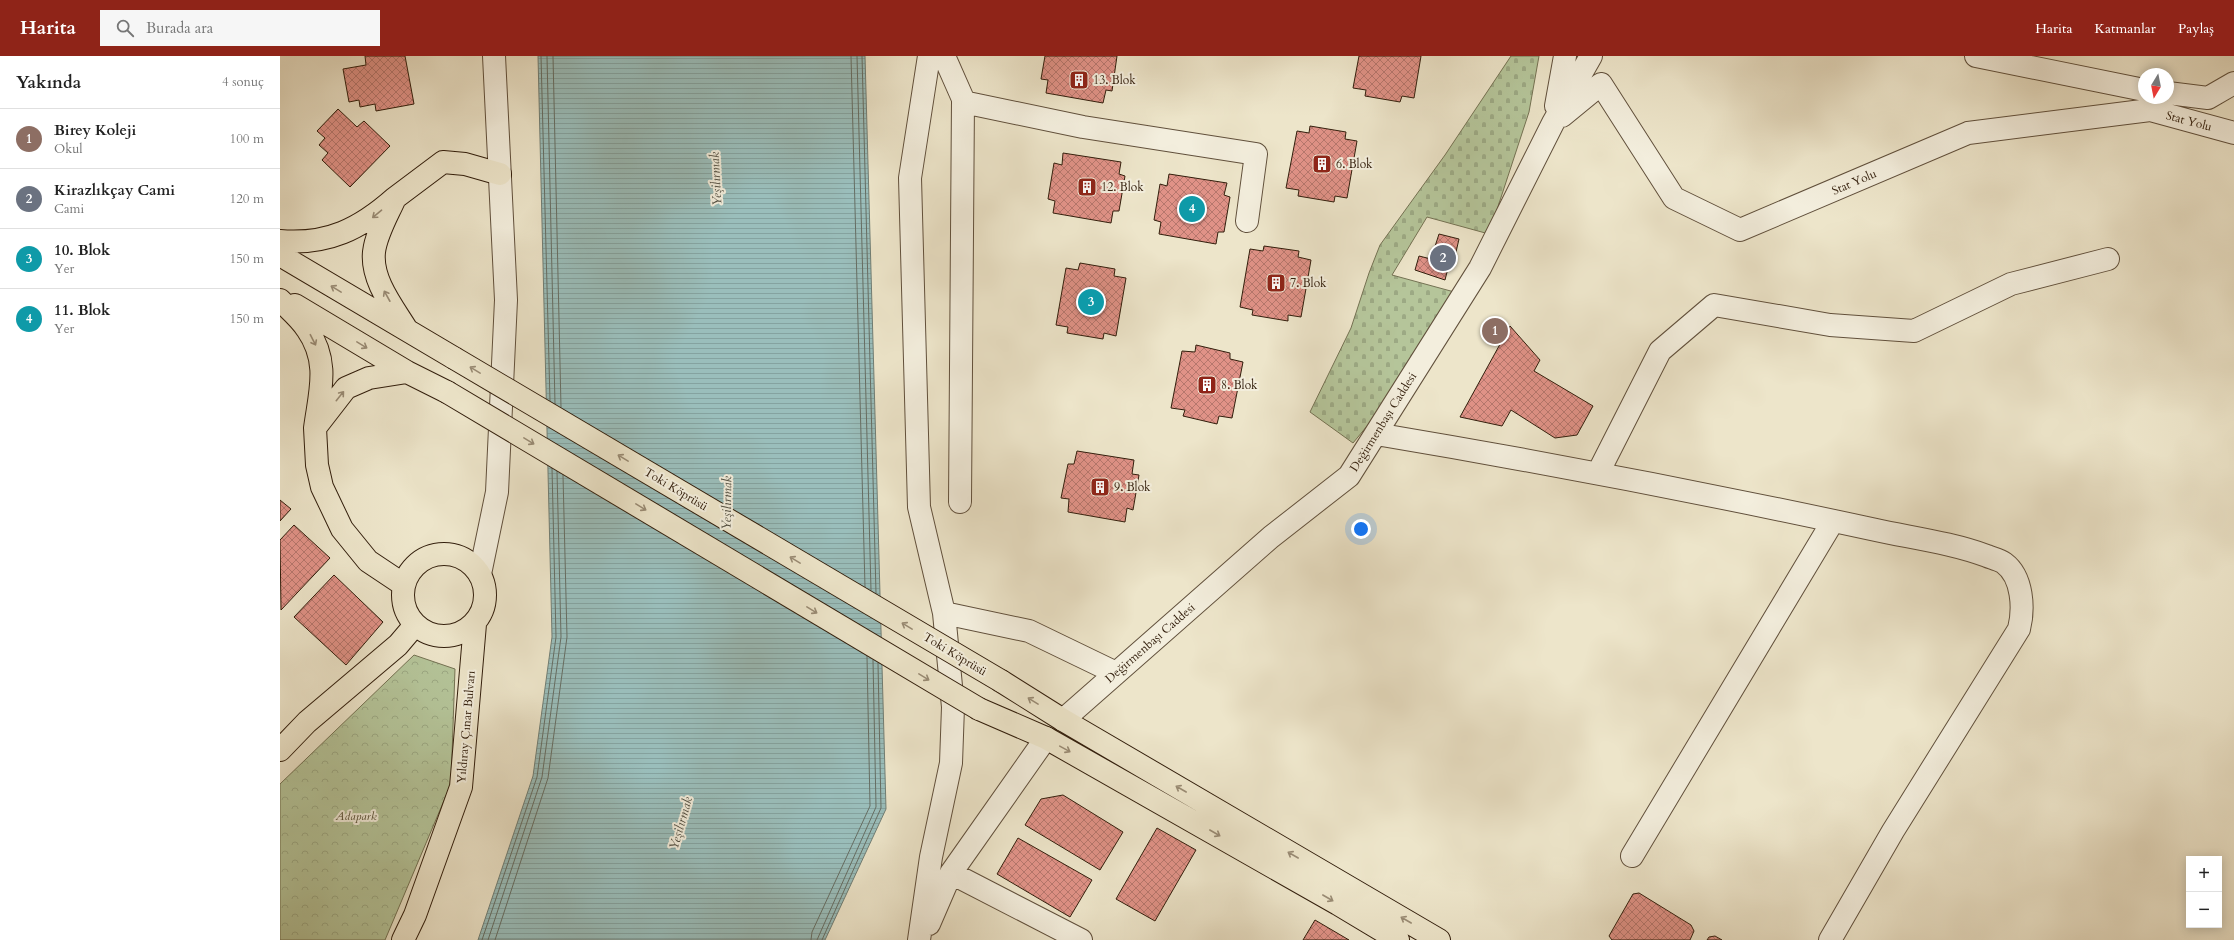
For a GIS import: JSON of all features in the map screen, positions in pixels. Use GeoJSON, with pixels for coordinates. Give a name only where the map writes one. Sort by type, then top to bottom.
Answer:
{"type":"FeatureCollection","features":[{"type":"Feature","properties":{"kind":"main road"},"geometry":{"type":"LineString","coordinates":[[280,241],[298,243],[332,237],[372,218],[395,198],[443,162],[465,164],[500,174]]}},
{"type":"Feature","properties":{"kind":"main road"},"geometry":{"type":"LineString","coordinates":[[395,198],[380,231],[374,252],[376,273],[385,294],[407,330]]}},
{"type":"Feature","properties":{"kind":"main road","name":"Toki Köprüsü"},"geometry":{"type":"LineString","coordinates":[[280,255],[1001,681],[1063,720],[1439,940]]}},
{"type":"Feature","properties":{"kind":"main road"},"geometry":{"type":"LineString","coordinates":[[280,298],[307,329],[321,355],[323,372],[315,428],[316,465],[322,487],[342,529],[368,561],[404,585]]}},
{"type":"Feature","properties":{"kind":"main road"},"geometry":{"type":"LineString","coordinates":[[280,298],[407,372],[448,392],[979,709],[1046,738],[1332,900],[1398,940]]}},
{"type":"Feature","properties":{"kind":"main road"},"geometry":{"type":"LineString","coordinates":[[315,428],[346,388],[369,378],[407,372]]}},
{"type":"Feature","properties":{"kind":"main road"},"geometry":{"type":"LineString","coordinates":[[445,554],[459,556],[471,564],[480,574],[485,586],[486,599],[482,612],[475,624],[465,632],[452,636],[439,636],[426,632],[415,625],[407,613],[403,599],[404,585],[410,572],[419,562],[431,556],[445,554]]}},
{"type":"Feature","properties":{"kind":"main road","name":"Yıldıray Çınar Bulvarı"},"geometry":{"type":"LineString","coordinates":[[404,940],[415,916],[461,787],[475,624]]}},
{"type":"Feature","properties":{"kind":"main road"},"geometry":{"type":"LineString","coordinates":[[280,750],[306,722],[398,644],[415,625]]}},
{"type":"Feature","properties":{"kind":"street"},"geometry":{"type":"LineString","coordinates":[[480,574],[497,492],[506,300],[494,56]]}},
{"type":"Feature","properties":{"kind":"street"},"geometry":{"type":"LineString","coordinates":[[919,940],[931,857],[951,762],[953,707],[944,613],[919,507],[910,178],[929,56]]}},
{"type":"Feature","properties":{"kind":"street"},"geometry":{"type":"LineString","coordinates":[[944,56],[963,102],[960,502]]}},
{"type":"Feature","properties":{"kind":"street"},"geometry":{"type":"LineString","coordinates":[[1553,123],[1565,56]]}},
{"type":"Feature","properties":{"kind":"street"},"geometry":{"type":"LineString","coordinates":[[1553,123],[1591,56]]}},
{"type":"Feature","properties":{"kind":"street"},"geometry":{"type":"LineString","coordinates":[[1976,56],[2138,89]]}},
{"type":"Feature","properties":{"kind":"street","name":"Stat Yolu"},"geometry":{"type":"LineString","coordinates":[[1553,123],[1601,84],[1674,198],[1740,230],[1968,133],[2150,110],[2234,133]]}},
{"type":"Feature","properties":{"kind":"street"},"geometry":{"type":"LineString","coordinates":[[2174,94],[2208,98],[2234,84]]}},
{"type":"Feature","properties":{"kind":"street"},"geometry":{"type":"LineString","coordinates":[[963,102],[1082,127],[1256,154],[1247,221]]}},
{"type":"Feature","properties":{"kind":"street","name":"Değirmenbaşı Caddesi"},"geometry":{"type":"LineString","coordinates":[[1063,720],[1271,537],[1349,476],[1480,268],[1553,123]]}},
{"type":"Feature","properties":{"kind":"street"},"geometry":{"type":"LineString","coordinates":[[1598,473],[1660,351],[1714,305],[1830,324],[1914,331],[2011,284],[2108,259]]}},
{"type":"Feature","properties":{"kind":"street"},"geometry":{"type":"LineString","coordinates":[[1376,434],[1598,473],[1833,521],[1973,551],[2004,563],[2015,576],[2021,596],[2022,615],[2019,629],[1893,831],[1830,940]]}},
{"type":"Feature","properties":{"kind":"street"},"geometry":{"type":"LineString","coordinates":[[1632,856],[1833,521]]}},
{"type":"Feature","properties":{"kind":"street"},"geometry":{"type":"LineString","coordinates":[[944,613],[1029,631],[1116,673]]}},
{"type":"Feature","properties":{"kind":"street"},"geometry":{"type":"LineString","coordinates":[[922,940],[951,873],[1046,738]]}},
{"type":"Feature","properties":{"kind":"street"},"geometry":{"type":"LineString","coordinates":[[951,873],[1081,940]]}},
{"type":"Feature","properties":{"kind":"green space"},"geometry":{"type":"Polygon","coordinates":[[[1511,56],[1539,56],[1529,112],[1489,234],[1427,217],[1392,275],[1458,293],[1372,420],[1353,443],[1310,412],[1351,328],[1380,245],[1445,155],[1511,56]]]}},
{"type":"Feature","properties":{"kind":"green space","name":"Adapark"},"geometry":{"type":"Polygon","coordinates":[[[414,655],[455,669],[451,784],[385,940],[280,940],[280,784],[414,655]]]}},
{"type":"Feature","properties":{"kind":"water","name":"Yeşilırmak"},"geometry":{"type":"Polygon","coordinates":[[[538,56],[865,56],[886,809],[825,940],[478,940],[533,776],[552,637],[538,56]]]}},
{"type":"Feature","properties":{"kind":"building"},"geometry":{"type":"Polygon","coordinates":[[[365,56],[405,56],[414,104],[376,111],[375,104],[360,107],[359,100],[349,102],[343,69],[366,65],[365,56]]]}},
{"type":"Feature","properties":{"kind":"building","name":"13. Blok"},"geometry":{"type":"Polygon","coordinates":[[[1045,56],[1117,56],[1112,91],[1106,90],[1103,103],[1046,93],[1048,80],[1041,79],[1045,56]]]}},
{"type":"Feature","properties":{"kind":"building"},"geometry":{"type":"Polygon","coordinates":[[[1359,56],[1421,56],[1414,98],[1402,96],[1400,102],[1365,96],[1366,90],[1353,88],[1359,56]]]}},
{"type":"Feature","properties":{"kind":"building"},"geometry":{"type":"Polygon","coordinates":[[[338,109],[357,127],[364,121],[390,146],[350,187],[322,160],[328,153],[319,145],[325,138],[317,131],[338,109]]]}},
{"type":"Feature","properties":{"kind":"building","name":"6. Blok"},"geometry":{"type":"Polygon","coordinates":[[[1310,126],[1346,132],[1345,139],[1357,141],[1347,198],[1335,196],[1334,202],[1298,196],[1299,190],[1286,188],[1297,131],[1309,133],[1310,126]]]}},
{"type":"Feature","properties":{"kind":"building","name":"12. Blok"},"geometry":{"type":"Polygon","coordinates":[[[1063,153],[1121,162],[1119,174],[1125,176],[1119,211],[1113,211],[1111,223],[1053,213],[1055,201],[1048,199],[1054,163],[1062,165],[1063,153]]]}},
{"type":"Feature","properties":{"kind":"building"},"geometry":{"type":"Polygon","coordinates":[[[1169,174],[1227,183],[1224,195],[1230,197],[1224,232],[1218,232],[1216,244],[1159,234],[1161,222],[1154,220],[1160,184],[1167,186],[1169,174]]]}},
{"type":"Feature","properties":{"kind":"building"},"geometry":{"type":"Polygon","coordinates":[[[1439,234],[1459,239],[1453,265],[1449,264],[1445,280],[1415,270],[1419,256],[1431,259],[1439,234]]]}},
{"type":"Feature","properties":{"kind":"building","name":"7. Blok"},"geometry":{"type":"Polygon","coordinates":[[[1264,246],[1299,251],[1298,257],[1311,260],[1301,317],[1288,315],[1288,321],[1252,315],[1253,310],[1240,307],[1250,249],[1263,251],[1264,246]]]}},
{"type":"Feature","properties":{"kind":"building"},"geometry":{"type":"Polygon","coordinates":[[[1080,263],[1115,269],[1114,276],[1126,278],[1116,336],[1104,333],[1103,339],[1067,333],[1068,327],[1056,325],[1066,268],[1078,270],[1080,263]]]}},
{"type":"Feature","properties":{"kind":"building"},"geometry":{"type":"Polygon","coordinates":[[[1510,326],[1540,360],[1534,371],[1593,406],[1577,435],[1555,438],[1511,410],[1502,426],[1460,417],[1510,326]]]}},
{"type":"Feature","properties":{"kind":"building","name":"8. Blok"},"geometry":{"type":"Polygon","coordinates":[[[1196,345],[1230,353],[1230,359],[1243,362],[1232,418],[1219,416],[1217,424],[1183,416],[1185,410],[1171,408],[1182,351],[1195,352],[1196,345]]]}},
{"type":"Feature","properties":{"kind":"building","name":"9. Blok"},"geometry":{"type":"Polygon","coordinates":[[[1077,451],[1134,460],[1132,474],[1139,475],[1133,510],[1127,508],[1125,522],[1068,512],[1069,499],[1061,498],[1068,464],[1074,464],[1077,451]]]}},
{"type":"Feature","properties":{"kind":"building"},"geometry":{"type":"Polygon","coordinates":[[[280,500],[291,509],[280,521],[280,500]]]}},
{"type":"Feature","properties":{"kind":"building"},"geometry":{"type":"Polygon","coordinates":[[[294,525],[330,558],[281,610],[280,540],[294,525]]]}},
{"type":"Feature","properties":{"kind":"building"},"geometry":{"type":"Polygon","coordinates":[[[334,575],[383,622],[346,665],[294,617],[334,575]]]}},
{"type":"Feature","properties":{"kind":"building"},"geometry":{"type":"Polygon","coordinates":[[[1063,795],[1123,832],[1100,870],[1025,825],[1041,799],[1063,795]]]}},
{"type":"Feature","properties":{"kind":"building"},"geometry":{"type":"Polygon","coordinates":[[[1157,828],[1196,850],[1155,921],[1116,899],[1157,828]]]}},
{"type":"Feature","properties":{"kind":"building"},"geometry":{"type":"Polygon","coordinates":[[[1018,838],[1092,880],[1070,917],[997,874],[1018,838]]]}},
{"type":"Feature","properties":{"kind":"building"},"geometry":{"type":"Polygon","coordinates":[[[1639,893],[1691,925],[1694,931],[1690,940],[1612,940],[1609,936],[1633,894],[1639,893]]]}},
{"type":"Feature","properties":{"kind":"building"},"geometry":{"type":"Polygon","coordinates":[[[1315,920],[1349,940],[1303,940],[1315,920]]]}},
{"type":"Feature","properties":{"kind":"building"},"geometry":{"type":"Polygon","coordinates":[[[1715,936],[1722,940],[1707,940],[1709,937],[1715,936]]]}},
{"type":"Feature","properties":{"kind":"place","name":"13. Blok"},"geometry":{"type":"Point","coordinates":[1079,80]}},
{"type":"Feature","properties":{"kind":"place","name":"6. Blok"},"geometry":{"type":"Point","coordinates":[1322,164]}},
{"type":"Feature","properties":{"kind":"place","name":"12. Blok"},"geometry":{"type":"Point","coordinates":[1087,187]}},
{"type":"Feature","properties":{"kind":"place","name":"11. Blok"},"geometry":{"type":"Point","coordinates":[1192,209]}},
{"type":"Feature","properties":{"kind":"place","name":"Kirazlıkçay Cami"},"geometry":{"type":"Point","coordinates":[1443,258]}},
{"type":"Feature","properties":{"kind":"place","name":"7. Blok"},"geometry":{"type":"Point","coordinates":[1276,283]}},
{"type":"Feature","properties":{"kind":"place","name":"10. Blok"},"geometry":{"type":"Point","coordinates":[1091,302]}},
{"type":"Feature","properties":{"kind":"place","name":"Birey Koleji"},"geometry":{"type":"Point","coordinates":[1495,331]}},
{"type":"Feature","properties":{"kind":"place","name":"8. Blok"},"geometry":{"type":"Point","coordinates":[1207,385]}},
{"type":"Feature","properties":{"kind":"place","name":"9. Blok"},"geometry":{"type":"Point","coordinates":[1100,487]}}]}
